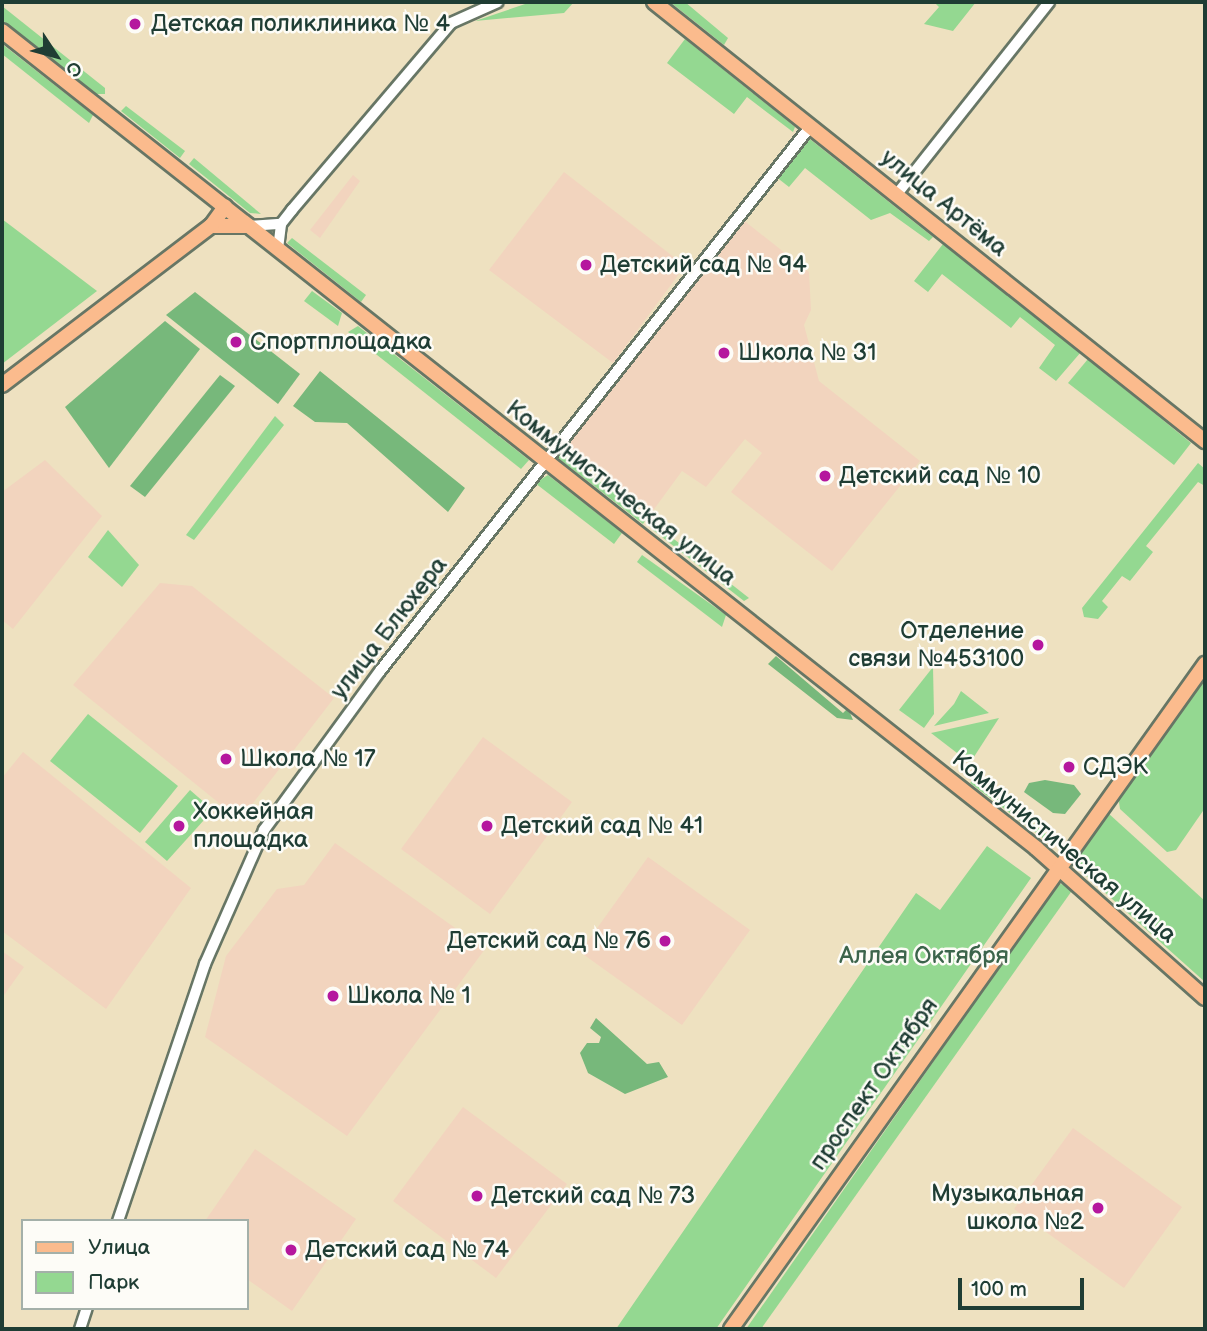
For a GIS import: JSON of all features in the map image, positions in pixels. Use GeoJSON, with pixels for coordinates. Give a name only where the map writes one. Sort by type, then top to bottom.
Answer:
{"type":"FeatureCollection","features":[{"type":"Feature","properties":{"kind":"main road","name":"улица Артёма"},"geometry":{"type":"LineString","coordinates":[[654,2],[1205,441]]}},
{"type":"Feature","properties":{"kind":"main road","name":"Коммунистическая улица"},"geometry":{"type":"LineString","coordinates":[[2,31],[1058,866],[1205,998]]}},
{"type":"Feature","properties":{"kind":"main road"},"geometry":{"type":"LineString","coordinates":[[2,385],[211,226],[225,207]]}},
{"type":"Feature","properties":{"kind":"main road"},"geometry":{"type":"LineString","coordinates":[[211,226],[249,226]]}},
{"type":"Feature","properties":{"kind":"main road","name":"проспект Октября"},"geometry":{"type":"LineString","coordinates":[[731,1329],[1058,866],[1205,664]]}},
{"type":"Feature","properties":{"kind":"street"},"geometry":{"type":"LineString","coordinates":[[278,249],[281,224],[451,23],[498,2]]}},
{"type":"Feature","properties":{"kind":"street"},"geometry":{"type":"LineString","coordinates":[[897,194],[1049,2]]}},
{"type":"Feature","properties":{"kind":"street","name":"улица Блюхера"},"geometry":{"type":"LineString","coordinates":[[119,1219],[205,964],[253,850],[380,671],[810,127]]}},
{"type":"Feature","properties":{"kind":"street"},"geometry":{"type":"LineString","coordinates":[[249,226],[281,224]]}},
{"type":"Feature","properties":{"kind":"street"},"geometry":{"type":"LineString","coordinates":[[80,1329],[86,1310]]}},
{"type":"Feature","properties":{"kind":"shaded area","name":"Детский сад № 94"},"geometry":{"type":"Polygon","coordinates":[[[564,172],[679,261],[679,274],[613,363],[489,270],[564,172]]]}},
{"type":"Feature","properties":{"kind":"shaded area"},"geometry":{"type":"Polygon","coordinates":[[[353,175],[360,181],[320,238],[310,230],[353,175]]]}},
{"type":"Feature","properties":{"kind":"shaded area","name":"Школа № 31"},"geometry":{"type":"Polygon","coordinates":[[[742,219],[809,272],[811,310],[804,325],[819,381],[920,461],[832,571],[731,492],[762,453],[745,439],[706,487],[682,471],[652,512],[564,443],[742,219]]]}},
{"type":"Feature","properties":{"kind":"shaded area"},"geometry":{"type":"Polygon","coordinates":[[[45,460],[102,516],[13,629],[2,620],[2,492],[45,460]]]}},
{"type":"Feature","properties":{"kind":"shaded area","name":"Школа № 17"},"geometry":{"type":"Polygon","coordinates":[[[160,583],[192,586],[334,698],[240,820],[73,685],[160,583]]]}},
{"type":"Feature","properties":{"kind":"shaded area","name":"Детский сад № 41"},"geometry":{"type":"Polygon","coordinates":[[[483,737],[572,802],[490,914],[401,849],[483,737]]]}},
{"type":"Feature","properties":{"kind":"shaded area"},"geometry":{"type":"Polygon","coordinates":[[[23,752],[191,888],[106,1009],[2,931],[2,778],[23,752]]]}},
{"type":"Feature","properties":{"kind":"shaded area","name":"Школа № 1"},"geometry":{"type":"Polygon","coordinates":[[[335,843],[485,949],[347,1136],[205,1037],[226,956],[277,889],[304,885],[335,843]]]}},
{"type":"Feature","properties":{"kind":"shaded area","name":"Детский сад № 76"},"geometry":{"type":"Polygon","coordinates":[[[648,857],[750,930],[682,1025],[580,952],[648,857]]]}},
{"type":"Feature","properties":{"kind":"shaded area"},"geometry":{"type":"Polygon","coordinates":[[[2,951],[24,967],[2,998],[2,951]]]}},
{"type":"Feature","properties":{"kind":"shaded area","name":"Детский сад № 73"},"geometry":{"type":"Polygon","coordinates":[[[463,1107],[567,1184],[496,1278],[393,1201],[463,1107]]]}},
{"type":"Feature","properties":{"kind":"shaded area","name":"Музыкальная школа №2"},"geometry":{"type":"Polygon","coordinates":[[[1073,1128],[1182,1207],[1124,1288],[1014,1209],[1073,1128]]]}},
{"type":"Feature","properties":{"kind":"shaded area","name":"Детский сад № 74"},"geometry":{"type":"Polygon","coordinates":[[[255,1149],[356,1219],[292,1311],[248,1280],[248,1219],[206,1219],[255,1149]]]}},
{"type":"Feature","properties":{"kind":"green space"},"geometry":{"type":"Polygon","coordinates":[[[531,2],[574,2],[564,13],[475,21],[531,2]]]}},
{"type":"Feature","properties":{"kind":"green space"},"geometry":{"type":"Polygon","coordinates":[[[670,2],[685,2],[728,38],[724,45],[670,2]]]}},
{"type":"Feature","properties":{"kind":"green space"},"geometry":{"type":"Polygon","coordinates":[[[934,2],[976,2],[953,31],[924,24],[939,7],[934,2]]]}},
{"type":"Feature","properties":{"kind":"green space"},"geometry":{"type":"Polygon","coordinates":[[[2,6],[105,88],[105,94],[96,94],[2,20],[2,6]]]}},
{"type":"Feature","properties":{"kind":"green space"},"geometry":{"type":"Polygon","coordinates":[[[685,39],[795,127],[793,132],[747,97],[734,114],[667,63],[685,39]]]}},
{"type":"Feature","properties":{"kind":"green space"},"geometry":{"type":"Polygon","coordinates":[[[2,44],[93,115],[89,123],[2,54],[2,44]]]}},
{"type":"Feature","properties":{"kind":"green space"},"geometry":{"type":"Polygon","coordinates":[[[126,106],[185,151],[180,158],[121,111],[126,106]]]}},
{"type":"Feature","properties":{"kind":"green space"},"geometry":{"type":"Polygon","coordinates":[[[806,136],[933,237],[929,241],[890,213],[871,220],[805,168],[789,187],[775,176],[806,136]]]}},
{"type":"Feature","properties":{"kind":"green space"},"geometry":{"type":"Polygon","coordinates":[[[194,158],[261,214],[250,213],[189,164],[194,158]]]}},
{"type":"Feature","properties":{"kind":"green space"},"geometry":{"type":"Polygon","coordinates":[[[2,219],[97,291],[2,364],[2,219]]]}},
{"type":"Feature","properties":{"kind":"green space"},"geometry":{"type":"Polygon","coordinates":[[[292,238],[366,295],[361,302],[287,243],[292,238]]]}},
{"type":"Feature","properties":{"kind":"green space"},"geometry":{"type":"Polygon","coordinates":[[[943,244],[1081,352],[1056,381],[1039,368],[1055,345],[1020,317],[1011,328],[942,274],[928,292],[914,281],[943,244]]]}},
{"type":"Feature","properties":{"kind":"green space"},"geometry":{"type":"Polygon","coordinates":[[[312,291],[342,313],[338,326],[304,301],[312,291]]]}},
{"type":"Feature","properties":{"kind":"green space"},"geometry":{"type":"Polygon","coordinates":[[[195,292],[300,374],[278,404],[166,315],[195,292]]]}},
{"type":"Feature","properties":{"kind":"green space"},"geometry":{"type":"Polygon","coordinates":[[[165,321],[200,349],[109,468],[65,407],[165,321]]]}},
{"type":"Feature","properties":{"kind":"green space"},"geometry":{"type":"Polygon","coordinates":[[[358,326],[529,460],[521,469],[348,332],[358,326]]]}},
{"type":"Feature","properties":{"kind":"green space"},"geometry":{"type":"Polygon","coordinates":[[[1088,359],[1191,443],[1174,465],[1068,383],[1088,359]]]}},
{"type":"Feature","properties":{"kind":"green space"},"geometry":{"type":"Polygon","coordinates":[[[320,371],[465,488],[448,512],[347,423],[315,422],[293,406],[320,371]]]}},
{"type":"Feature","properties":{"kind":"green space"},"geometry":{"type":"Polygon","coordinates":[[[220,375],[235,386],[145,497],[130,486],[220,375]]]}},
{"type":"Feature","properties":{"kind":"green space"},"geometry":{"type":"Polygon","coordinates":[[[275,416],[284,425],[194,540],[186,535],[275,416]]]}},
{"type":"Feature","properties":{"kind":"green space"},"geometry":{"type":"Polygon","coordinates":[[[561,451],[647,518],[643,524],[558,458],[561,451]]]}},
{"type":"Feature","properties":{"kind":"green space"},"geometry":{"type":"Polygon","coordinates":[[[1198,463],[1205,469],[1205,486],[1198,482],[1146,546],[1153,552],[1130,581],[1122,576],[1102,601],[1108,607],[1098,619],[1084,617],[1082,608],[1198,463]]]}},
{"type":"Feature","properties":{"kind":"green space"},"geometry":{"type":"Polygon","coordinates":[[[548,475],[622,533],[614,544],[535,483],[548,475]]]}},
{"type":"Feature","properties":{"kind":"green space"},"geometry":{"type":"Polygon","coordinates":[[[656,525],[749,598],[744,601],[653,530],[656,525]]]}},
{"type":"Feature","properties":{"kind":"green space"},"geometry":{"type":"Polygon","coordinates":[[[108,530],[139,565],[122,587],[88,557],[108,530]]]}},
{"type":"Feature","properties":{"kind":"green space"},"geometry":{"type":"Polygon","coordinates":[[[642,555],[726,615],[722,627],[637,562],[642,555]]]}},
{"type":"Feature","properties":{"kind":"green space"},"geometry":{"type":"Polygon","coordinates":[[[776,656],[843,713],[848,708],[853,720],[837,718],[768,664],[776,656]]]}},
{"type":"Feature","properties":{"kind":"green space"},"geometry":{"type":"Polygon","coordinates":[[[933,667],[934,714],[924,728],[899,710],[933,667]]]}},
{"type":"Feature","properties":{"kind":"green space"},"geometry":{"type":"Polygon","coordinates":[[[1205,673],[1205,808],[1176,850],[1167,852],[1120,809],[1118,796],[1205,673]]]}},
{"type":"Feature","properties":{"kind":"green space"},"geometry":{"type":"Polygon","coordinates":[[[961,691],[989,713],[934,726],[954,704],[961,691]]]}},
{"type":"Feature","properties":{"kind":"green space"},"geometry":{"type":"Polygon","coordinates":[[[88,714],[178,786],[140,833],[50,761],[88,714]]]}},
{"type":"Feature","properties":{"kind":"green space"},"geometry":{"type":"Polygon","coordinates":[[[999,718],[970,763],[931,733],[999,718]]]}},
{"type":"Feature","properties":{"kind":"green space"},"geometry":{"type":"Polygon","coordinates":[[[974,779],[1050,837],[1047,841],[970,783],[974,779]]]}},
{"type":"Feature","properties":{"kind":"green space"},"geometry":{"type":"Polygon","coordinates":[[[1045,780],[1074,785],[1081,794],[1065,814],[1053,813],[1024,792],[1029,783],[1045,780]]]}},
{"type":"Feature","properties":{"kind":"green space","name":"Хоккейная площадка"},"geometry":{"type":"Polygon","coordinates":[[[190,790],[213,810],[167,861],[145,842],[190,790]]]}},
{"type":"Feature","properties":{"kind":"green space"},"geometry":{"type":"Polygon","coordinates":[[[1108,813],[1205,901],[1205,982],[1073,864],[1108,813]]]}},
{"type":"Feature","properties":{"kind":"green space","name":"Аллея Октября"},"geometry":{"type":"Polygon","coordinates":[[[987,846],[1031,878],[716,1329],[616,1329],[916,893],[940,910],[987,846]]]}},
{"type":"Feature","properties":{"kind":"green space"},"geometry":{"type":"Polygon","coordinates":[[[1058,884],[1076,885],[761,1329],[746,1329],[1058,884]]]}},
{"type":"Feature","properties":{"kind":"green space"},"geometry":{"type":"Polygon","coordinates":[[[596,1018],[647,1064],[659,1062],[668,1077],[625,1094],[588,1073],[580,1053],[587,1043],[599,1043],[601,1037],[590,1028],[596,1018]]]}},
{"type":"Feature","properties":{"kind":"place","name":"Детская поликлиника № 4"},"geometry":{"type":"Point","coordinates":[135,24]}},
{"type":"Feature","properties":{"kind":"place","name":"Детский сад № 94"},"geometry":{"type":"Point","coordinates":[586,265]}},
{"type":"Feature","properties":{"kind":"place","name":"Спортплощадка"},"geometry":{"type":"Point","coordinates":[236,342]}},
{"type":"Feature","properties":{"kind":"place","name":"Школа № 31"},"geometry":{"type":"Point","coordinates":[724,353]}},
{"type":"Feature","properties":{"kind":"place","name":"Детский сад № 10"},"geometry":{"type":"Point","coordinates":[825,476]}},
{"type":"Feature","properties":{"kind":"place","name":"Отделение связи №453100"},"geometry":{"type":"Point","coordinates":[1038,645]}},
{"type":"Feature","properties":{"kind":"place","name":"Школа № 17"},"geometry":{"type":"Point","coordinates":[226,759]}},
{"type":"Feature","properties":{"kind":"place","name":"СДЭК"},"geometry":{"type":"Point","coordinates":[1069,767]}},
{"type":"Feature","properties":{"kind":"place","name":"Хоккейная площадка"},"geometry":{"type":"Point","coordinates":[179,826]}},
{"type":"Feature","properties":{"kind":"place","name":"Детский сад № 41"},"geometry":{"type":"Point","coordinates":[487,826]}},
{"type":"Feature","properties":{"kind":"place","name":"Детский сад № 76"},"geometry":{"type":"Point","coordinates":[665,941]}},
{"type":"Feature","properties":{"kind":"place","name":"Школа № 1"},"geometry":{"type":"Point","coordinates":[333,996]}},
{"type":"Feature","properties":{"kind":"place","name":"Детский сад № 73"},"geometry":{"type":"Point","coordinates":[477,1196]}},
{"type":"Feature","properties":{"kind":"place","name":"Музыкальная школа №2"},"geometry":{"type":"Point","coordinates":[1098,1208]}},
{"type":"Feature","properties":{"kind":"place","name":"Детский сад № 74"},"geometry":{"type":"Point","coordinates":[291,1250]}}]}
